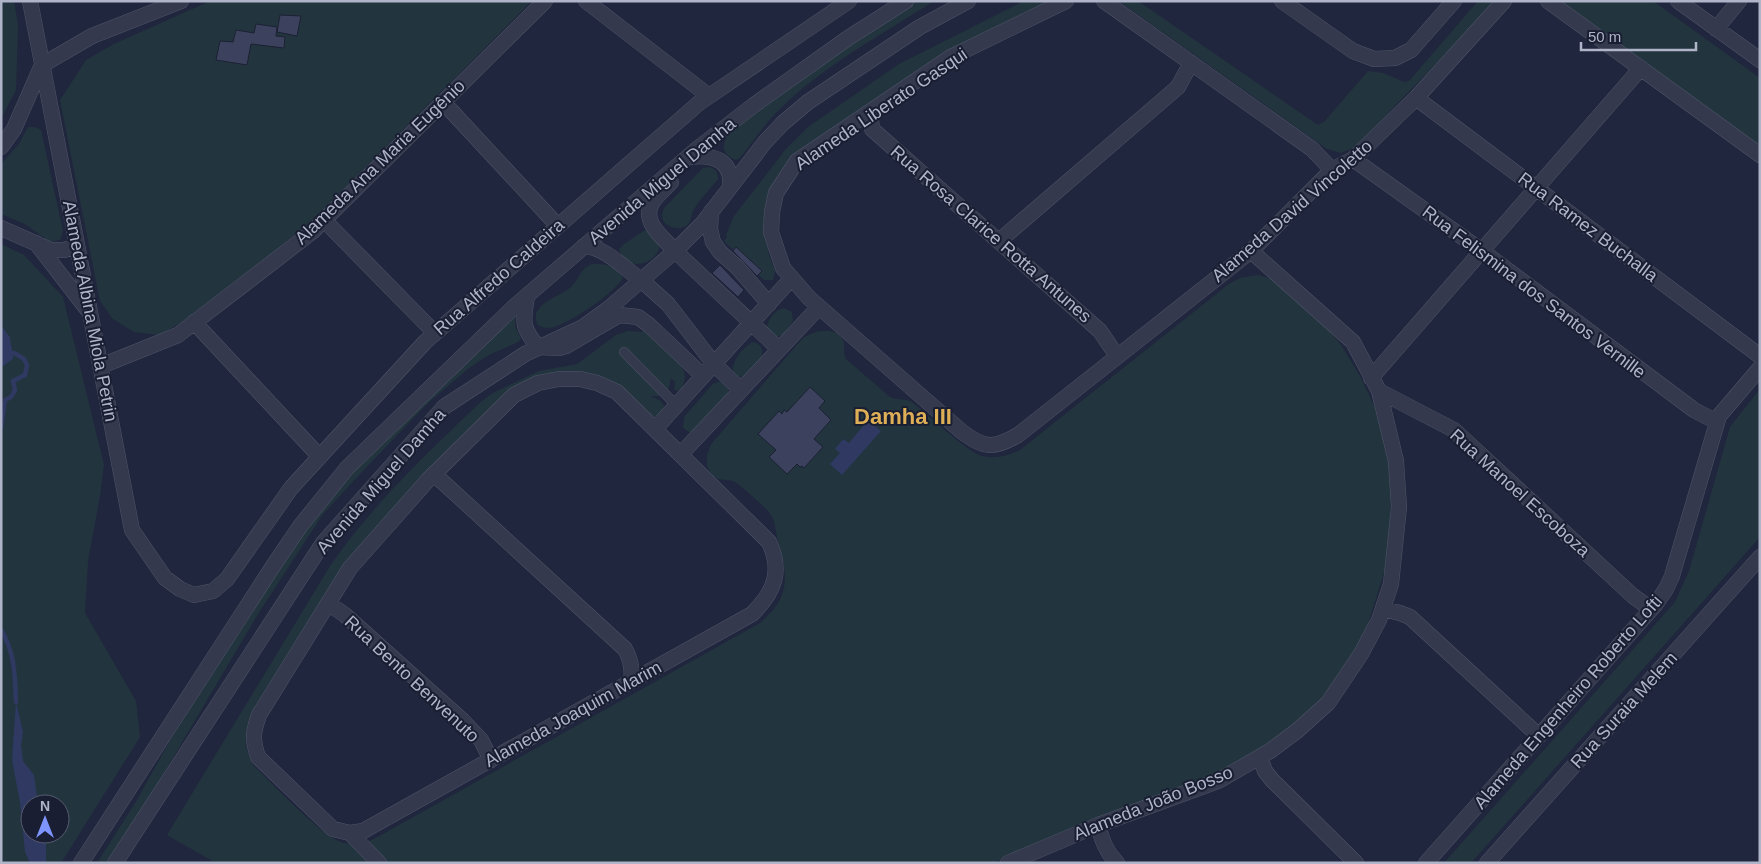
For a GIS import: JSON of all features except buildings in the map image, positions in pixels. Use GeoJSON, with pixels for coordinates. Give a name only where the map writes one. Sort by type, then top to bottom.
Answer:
{"type":"FeatureCollection","features":[{"type":"Feature","properties":{"kind":"street","name":"Alameda Albina Miola Petrin"},"geometry":{"type":"LineString","coordinates":[[30,1],[132,530],[165,578],[180,589],[194,595]]}},
{"type":"Feature","properties":{"kind":"street"},"geometry":{"type":"LineString","coordinates":[[1,147],[14,130],[42,65],[92,36],[181,1]]}},
{"type":"Feature","properties":{"kind":"street","name":"Alameda Ana Maria Eugênio"},"geometry":{"type":"LineString","coordinates":[[101,366],[178,335],[312,232],[545,1]]}},
{"type":"Feature","properties":{"kind":"street"},"geometry":{"type":"LineString","coordinates":[[586,1],[709,96]]}},
{"type":"Feature","properties":{"kind":"street","name":"Avenida Miguel Damha"},"geometry":{"type":"LineString","coordinates":[[81,863],[275,563],[323,496],[347,468],[527,296],[688,158],[762,99],[848,38],[906,1]]}},
{"type":"Feature","properties":{"kind":"street","name":"Avenida Miguel Damha"},"geometry":{"type":"LineString","coordinates":[[115,863],[323,543],[444,407],[538,347],[549,344],[583,327],[608,309],[675,251],[702,224],[765,142],[782,123],[808,102],[920,27],[968,1]]}},
{"type":"Feature","properties":{"kind":"street","name":"Alameda Liberato Gasqui"},"geometry":{"type":"LineString","coordinates":[[787,274],[771,232],[772,212],[776,193],[797,161],[951,57],[1066,1]]}},
{"type":"Feature","properties":{"kind":"street"},"geometry":{"type":"LineString","coordinates":[[1104,1],[1312,149],[1332,170]]}},
{"type":"Feature","properties":{"kind":"street"},"geometry":{"type":"LineString","coordinates":[[1282,1],[1353,51],[1374,59],[1384,59],[1395,58],[1411,50],[1454,1]]}},
{"type":"Feature","properties":{"kind":"street","name":"Alameda David Vincoletto"},"geometry":{"type":"LineString","coordinates":[[819,307],[972,440],[986,446],[1002,444],[1018,435],[1251,251],[1332,170],[1353,159],[1416,98],[1504,1]]}},
{"type":"Feature","properties":{"kind":"street"},"geometry":{"type":"LineString","coordinates":[[1548,1],[1760,155]]}},
{"type":"Feature","properties":{"kind":"street"},"geometry":{"type":"LineString","coordinates":[[1678,1],[1760,60]]}},
{"type":"Feature","properties":{"kind":"street"},"geometry":{"type":"LineString","coordinates":[[1716,29],[1739,1]]}},
{"type":"Feature","properties":{"kind":"street","name":"Rua Alfredo Caldeira"},"geometry":{"type":"LineString","coordinates":[[194,595],[213,591],[227,579],[291,488],[435,333],[699,103],[847,2]]}},
{"type":"Feature","properties":{"kind":"street"},"geometry":{"type":"LineString","coordinates":[[999,241],[1178,87],[1191,63]]}},
{"type":"Feature","properties":{"kind":"street"},"geometry":{"type":"LineString","coordinates":[[1372,378],[1641,68]]}},
{"type":"Feature","properties":{"kind":"street","name":"Rua Ramez Buchalla"},"geometry":{"type":"LineString","coordinates":[[1416,98],[1760,356]]}},
{"type":"Feature","properties":{"kind":"street"},"geometry":{"type":"LineString","coordinates":[[444,102],[558,226]]}},
{"type":"Feature","properties":{"kind":"street","name":"Rua Rosa Clarice Rotta Antunes"},"geometry":{"type":"LineString","coordinates":[[870,112],[872,129],[1100,331],[1117,356]]}},
{"type":"Feature","properties":{"kind":"street"},"geometry":{"type":"LineString","coordinates":[[730,187],[731,178],[729,170],[720,161],[701,155],[688,158],[681,170],[652,204],[650,210],[651,223],[675,251],[779,350]]}},
{"type":"Feature","properties":{"kind":"street","name":"Rua Felismina dos Santos Vernille"},"geometry":{"type":"LineString","coordinates":[[1353,159],[1482,251],[1694,410],[1717,422]]}},
{"type":"Feature","properties":{"kind":"street"},"geometry":{"type":"LineString","coordinates":[[711,212],[710,228],[713,242],[769,304]]}},
{"type":"Feature","properties":{"kind":"street"},"geometry":{"type":"LineString","coordinates":[[324,220],[435,333]]}},
{"type":"Feature","properties":{"kind":"street"},"geometry":{"type":"LineString","coordinates":[[1,228],[51,250],[64,250],[77,246]]}},
{"type":"Feature","properties":{"kind":"street"},"geometry":{"type":"LineString","coordinates":[[36,242],[90,312]]}},
{"type":"Feature","properties":{"kind":"street"},"geometry":{"type":"LineString","coordinates":[[584,246],[596,248],[602,252],[641,280],[668,304],[714,364],[741,390]]}},
{"type":"Feature","properties":{"kind":"street","name":"Alameda João Bosso"},"geometry":{"type":"LineString","coordinates":[[1008,863],[1098,826],[1218,781],[1260,757],[1298,730],[1328,703],[1362,654],[1379,620],[1391,584],[1399,507],[1396,461],[1379,391],[1353,342],[1251,251]]}},
{"type":"Feature","properties":{"kind":"street"},"geometry":{"type":"LineString","coordinates":[[379,863],[350,833],[333,829],[258,757],[253,741],[255,727],[260,715],[350,568],[434,474],[514,395],[538,383],[559,379],[580,379],[597,383],[617,392],[680,454],[819,307],[787,274],[769,304],[655,429]]}},
{"type":"Feature","properties":{"kind":"street"},"geometry":{"type":"LineString","coordinates":[[527,296],[524,326],[526,332],[538,347],[559,348],[566,346],[619,315],[628,315],[638,317],[649,325],[703,376]]}},
{"type":"Feature","properties":{"kind":"street"},"geometry":{"type":"LineString","coordinates":[[194,322],[320,457]]}},
{"type":"Feature","properties":{"kind":"street","name":"Alameda Engenheiro Roberto Lofti"},"geometry":{"type":"LineString","coordinates":[[1426,863],[1651,609],[1666,589],[1672,576],[1719,416],[1760,368]]}},
{"type":"Feature","properties":{"kind":"street","name":"Rua Manoel Escoboza"},"geometry":{"type":"LineString","coordinates":[[1379,391],[1454,430],[1633,596],[1651,609]]}},
{"type":"Feature","properties":{"kind":"street","name":"Alameda Joaquim Marim"},"geometry":{"type":"LineString","coordinates":[[350,833],[363,831],[491,760],[752,614],[765,601],[772,588],[776,573],[775,554],[768,542],[680,454]]}},
{"type":"Feature","properties":{"kind":"street"},"geometry":{"type":"LineString","coordinates":[[434,474],[625,649],[631,664],[631,681]]}},
{"type":"Feature","properties":{"kind":"street","name":"Rua Suraia Melem"},"geometry":{"type":"LineString","coordinates":[[1487,863],[1760,557]]}},
{"type":"Feature","properties":{"kind":"street","name":"Rua Bento Benvenuto"},"geometry":{"type":"LineString","coordinates":[[328,603],[345,615],[464,721],[481,740],[491,760]]}},
{"type":"Feature","properties":{"kind":"street"},"geometry":{"type":"LineString","coordinates":[[1383,609],[1410,617],[1539,736]]}},
{"type":"Feature","properties":{"kind":"street"},"geometry":{"type":"LineString","coordinates":[[1260,757],[1265,771],[1272,780],[1356,863]]}},
{"type":"Feature","properties":{"kind":"street"},"geometry":{"type":"LineString","coordinates":[[1098,826],[1102,842],[1110,856],[1117,863]]}},
{"type":"Feature","properties":{"kind":"lane"},"geometry":{"type":"LineString","coordinates":[[624,352],[676,405]]}},
{"type":"Feature","properties":{"kind":"shaded area"},"geometry":{"type":"Polygon","coordinates":[[[1,1],[14,1],[18,25],[16,90],[1,119],[1,1]]]}},
{"type":"Feature","properties":{"kind":"shaded area"},"geometry":{"type":"Polygon","coordinates":[[[210,1],[532,1],[307,225],[190,318],[159,335],[134,332],[113,319],[100,301],[60,100],[86,60],[114,44],[210,1]]]}},
{"type":"Feature","properties":{"kind":"shaded area"},"geometry":{"type":"Polygon","coordinates":[[[913,1],[934,1],[855,50],[799,91],[760,131],[740,158],[736,160],[727,154],[724,146],[726,138],[732,129],[913,1]]]}},
{"type":"Feature","properties":{"kind":"shaded area"},"geometry":{"type":"Polygon","coordinates":[[[1024,1],[1056,1],[796,157],[766,241],[775,271],[773,280],[764,280],[724,241],[734,216],[786,149],[808,127],[899,64],[1024,1]]]}},
{"type":"Feature","properties":{"kind":"shaded area"},"geometry":{"type":"Polygon","coordinates":[[[1119,1],[1138,1],[1318,125],[1324,122],[1368,71],[1383,73],[1404,82],[1409,81],[1478,1],[1497,1],[1355,147],[1341,153],[1327,149],[1119,1]]]}},
{"type":"Feature","properties":{"kind":"shaded area"},"geometry":{"type":"Polygon","coordinates":[[[1559,1],[1653,1],[1760,78],[1760,146],[1559,1]]]}},
{"type":"Feature","properties":{"kind":"shaded area"},"geometry":{"type":"Polygon","coordinates":[[[28,127],[41,130],[63,231],[60,240],[50,242],[25,224],[1,214],[1,164],[19,144],[28,127]]]}},
{"type":"Feature","properties":{"kind":"shaded area"},"geometry":{"type":"Polygon","coordinates":[[[709,167],[716,171],[718,179],[695,207],[689,223],[684,227],[678,228],[671,227],[665,223],[662,218],[664,208],[703,168],[709,167]]]}},
{"type":"Feature","properties":{"kind":"shaded area"},"geometry":{"type":"Polygon","coordinates":[[[645,230],[656,237],[659,245],[658,252],[652,259],[634,264],[625,259],[619,249],[645,230]]]}},
{"type":"Feature","properties":{"kind":"shaded area"},"geometry":{"type":"Polygon","coordinates":[[[1,244],[24,255],[63,297],[104,465],[88,561],[85,613],[136,701],[140,737],[61,863],[1,863],[1,244]]]}},
{"type":"Feature","properties":{"kind":"shaded area"},"geometry":{"type":"Polygon","coordinates":[[[592,264],[606,265],[614,268],[623,278],[610,292],[577,316],[549,328],[538,325],[536,314],[541,306],[571,287],[582,272],[592,264]]]}},
{"type":"Feature","properties":{"kind":"shaded area"},"geometry":{"type":"Polygon","coordinates":[[[1258,275],[1272,279],[1328,329],[1341,345],[1360,376],[1378,414],[1389,464],[1391,497],[1389,543],[1386,566],[1367,627],[1358,647],[1324,697],[1280,738],[1224,771],[992,863],[216,863],[167,835],[330,566],[364,521],[402,479],[483,400],[493,393],[539,371],[577,364],[616,335],[628,331],[642,332],[644,330],[681,366],[685,374],[685,380],[681,389],[677,391],[674,389],[675,382],[671,378],[669,388],[660,396],[650,396],[661,401],[664,405],[662,413],[655,417],[648,414],[629,394],[550,374],[428,472],[393,508],[362,545],[249,724],[246,740],[247,750],[253,765],[311,821],[335,839],[344,843],[367,842],[374,839],[760,623],[770,613],[782,595],[785,575],[772,518],[765,508],[737,483],[713,476],[708,469],[707,458],[712,443],[803,338],[818,332],[835,332],[843,340],[846,359],[890,397],[912,402],[967,448],[976,453],[987,457],[1002,456],[1020,450],[1229,284],[1240,278],[1258,275]]]}},
{"type":"Feature","properties":{"kind":"shaded area"},"geometry":{"type":"Polygon","coordinates":[[[784,308],[792,312],[793,321],[783,335],[773,337],[766,331],[768,323],[774,314],[784,308]]]}},
{"type":"Feature","properties":{"kind":"shaded area"},"geometry":{"type":"Polygon","coordinates":[[[516,315],[515,326],[521,339],[487,356],[469,368],[427,404],[323,514],[258,614],[145,805],[106,863],[97,863],[137,800],[168,744],[277,570],[353,467],[516,315]]]}},
{"type":"Feature","properties":{"kind":"shaded area"},"geometry":{"type":"Polygon","coordinates":[[[753,342],[762,350],[762,356],[751,373],[743,377],[738,376],[733,371],[734,363],[742,351],[753,342]]]}},
{"type":"Feature","properties":{"kind":"shaded area"},"geometry":{"type":"Polygon","coordinates":[[[722,382],[728,387],[728,396],[693,432],[683,428],[684,417],[713,384],[722,382]]]}},
{"type":"Feature","properties":{"kind":"shaded area"},"geometry":{"type":"Polygon","coordinates":[[[1760,389],[1760,537],[1471,863],[1444,863],[1675,602],[1689,571],[1730,427],[1760,389]]]}},
{"type":"Feature","properties":{"kind":"water"},"geometry":{"type":"Polygon","coordinates":[[[1,324],[10,337],[13,356],[13,359],[3,366],[1,366],[1,324]]]}},
{"type":"Feature","properties":{"kind":"water"},"geometry":{"type":"Polygon","coordinates":[[[868,420],[881,431],[842,475],[830,464],[840,453],[835,449],[843,439],[849,443],[868,420]]]}},
{"type":"Feature","properties":{"kind":"water"},"geometry":{"type":"Polygon","coordinates":[[[16,702],[23,732],[21,745],[23,761],[34,775],[37,794],[20,794],[20,802],[12,760],[16,702]]]}},
{"type":"Feature","properties":{"kind":"water"},"geometry":{"type":"Polygon","coordinates":[[[24,844],[46,844],[46,863],[30,863],[25,852],[24,844]]]}},
{"type":"Feature","properties":{"kind":"waterway"},"geometry":{"type":"LineString","coordinates":[[1,428],[5,400],[11,397],[15,390],[13,381],[25,375],[27,365],[24,359],[14,353]]}},
{"type":"Feature","properties":{"kind":"waterway"},"geometry":{"type":"LineString","coordinates":[[1,630],[12,656],[16,702]]}},
{"type":"Feature","properties":{"kind":"district","name":"Damha III"},"geometry":{"type":"Point","coordinates":[903,416]}}]}
